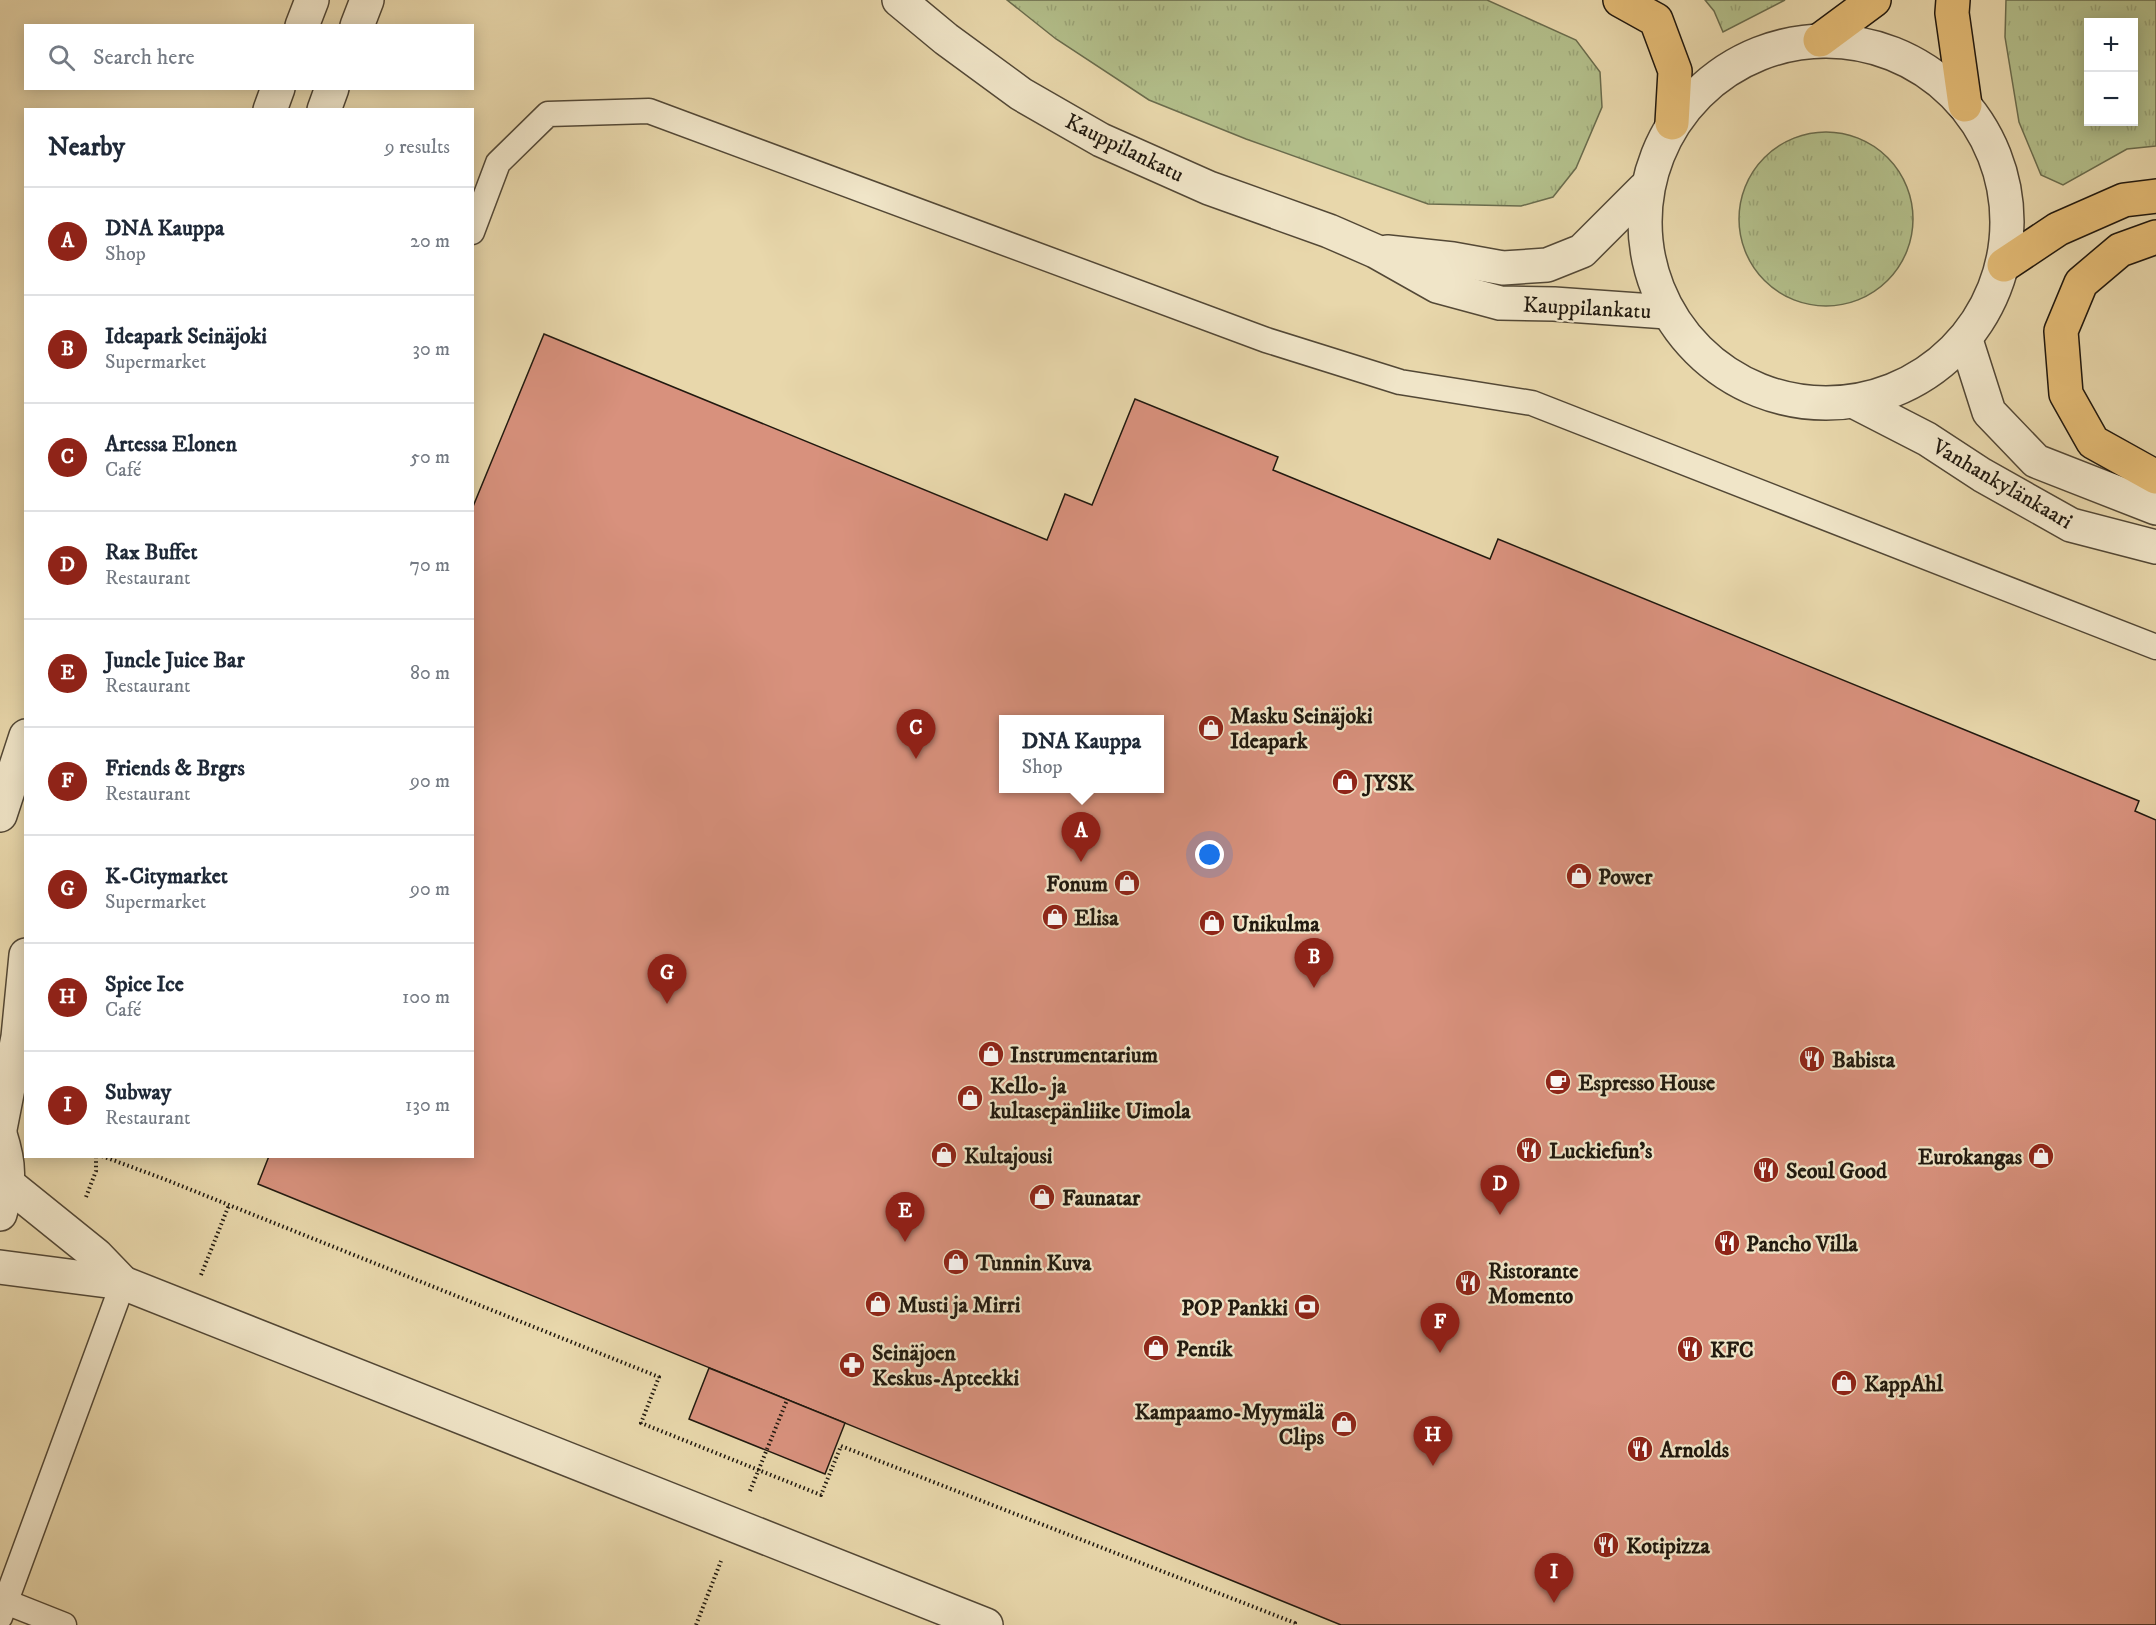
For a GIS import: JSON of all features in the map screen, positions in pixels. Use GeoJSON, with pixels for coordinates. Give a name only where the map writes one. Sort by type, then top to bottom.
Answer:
{"type":"FeatureCollection","features":[{"type":"Feature","properties":{"kind":"main road"},"geometry":{"type":"LineString","coordinates":[[1620,0],[1656,20],[1675,71],[1672,123]]}},
{"type":"Feature","properties":{"kind":"main road"},"geometry":{"type":"LineString","coordinates":[[1820,40],[1874,0]]}},
{"type":"Feature","properties":{"kind":"main road"},"geometry":{"type":"LineString","coordinates":[[1953,7],[1965,105]]}},
{"type":"Feature","properties":{"kind":"main road"},"geometry":{"type":"LineString","coordinates":[[2004,265],[2058,229],[2124,200],[2156,196]]}},
{"type":"Feature","properties":{"kind":"main road"},"geometry":{"type":"LineString","coordinates":[[2156,237],[2120,250],[2081,283],[2061,331],[2066,394],[2093,442],[2156,477]]}},
{"type":"Feature","properties":{"kind":"street"},"geometry":{"type":"LineString","coordinates":[[303,24],[312,0]]}},
{"type":"Feature","properties":{"kind":"street"},"geometry":{"type":"LineString","coordinates":[[358,24],[367,0]]}},
{"type":"Feature","properties":{"kind":"street","name":"Kauppilankatu"},"geometry":{"type":"LineString","coordinates":[[899,0],[946,39],[1021,94],[1101,140],[1209,188],[1329,231],[1375,251],[1437,286],[1500,303],[1554,304],[1666,312]]}},
{"type":"Feature","properties":{"kind":"street"},"geometry":{"type":"LineString","coordinates":[[1820,40],[1874,46],[1924,68],[1965,105],[1989,140],[2003,180],[2009,222],[2004,265],[1966,340],[1917,381],[1857,403],[1782,400],[1715,368],[1666,312],[1654,286],[1643,229],[1644,189],[1654,160],[1672,123],[1736,63],[1820,40]]}},
{"type":"Feature","properties":{"kind":"street"},"geometry":{"type":"LineString","coordinates":[[271,108],[277,90]]}},
{"type":"Feature","properties":{"kind":"street"},"geometry":{"type":"LineString","coordinates":[[325,108],[331,90]]}},
{"type":"Feature","properties":{"kind":"street","name":"Kauppilankatu"},"geometry":{"type":"LineString","coordinates":[[1375,251],[1503,268],[1547,265],[1582,251],[1644,189]]}},
{"type":"Feature","properties":{"kind":"street","name":"Vanhankylänkaari"},"geometry":{"type":"LineString","coordinates":[[1966,340],[1989,412],[2036,461],[2156,508]]}},
{"type":"Feature","properties":{"kind":"street","name":"Vanhankylänkaari"},"geometry":{"type":"LineString","coordinates":[[1857,403],[1927,439],[1982,475],[2071,525],[2156,547]]}},
{"type":"Feature","properties":{"kind":"street"},"geometry":{"type":"LineString","coordinates":[[0,815],[24,742]]}},
{"type":"Feature","properties":{"kind":"street"},"geometry":{"type":"LineString","coordinates":[[0,1129],[18,1037],[24,976]]}},
{"type":"Feature","properties":{"kind":"street"},"geometry":{"type":"LineString","coordinates":[[0,1134],[7,1158],[4,1199],[96,1255],[123,1283]]}},
{"type":"Feature","properties":{"kind":"street"},"geometry":{"type":"LineString","coordinates":[[0,1268],[123,1283],[986,1625]]}},
{"type":"Feature","properties":{"kind":"lane"},"geometry":{"type":"LineString","coordinates":[[474,227],[498,163],[548,114],[649,111],[1266,340],[1400,382],[1532,403],[2156,647]]}},
{"type":"Feature","properties":{"kind":"lane"},"geometry":{"type":"LineString","coordinates":[[64,1625],[3,1609],[123,1283]]}},
{"type":"Feature","properties":{"kind":"path"},"geometry":{"type":"LineString","coordinates":[[107,1158],[659,1377],[641,1423],[821,1495],[842,1446],[1294,1623],[1294,1625]]}},
{"type":"Feature","properties":{"kind":"green space"},"geometry":{"type":"Polygon","coordinates":[[[1007,0],[1487,0],[1576,40],[1600,72],[1602,107],[1576,168],[1553,197],[1521,206],[1428,204],[1246,139],[1149,100],[1056,39],[1007,0]]]}},
{"type":"Feature","properties":{"kind":"green space"},"geometry":{"type":"Polygon","coordinates":[[[1705,0],[1785,0],[1723,32],[1714,11],[1705,0]]]}},
{"type":"Feature","properties":{"kind":"green space"},"geometry":{"type":"Polygon","coordinates":[[[2006,0],[2156,0],[2156,146],[2127,149],[2063,185],[2041,175],[2019,122],[2005,37],[2006,0]]]}},
{"type":"Feature","properties":{"kind":"green space"},"geometry":{"type":"Polygon","coordinates":[[[1826,132],[1843,133],[1859,138],[1875,146],[1888,157],[1899,170],[1907,186],[1912,202],[1912,236],[1907,252],[1899,268],[1888,281],[1875,292],[1859,300],[1843,305],[1826,306],[1809,305],[1793,300],[1777,292],[1764,281],[1753,268],[1745,252],[1740,236],[1739,219],[1740,202],[1745,186],[1753,170],[1764,157],[1777,146],[1793,138],[1809,133],[1826,132]]]}},
{"type":"Feature","properties":{"kind":"building"},"geometry":{"type":"Polygon","coordinates":[[[544,334],[1047,540],[1065,494],[1092,505],[1135,399],[1278,457],[1273,470],[1490,559],[1498,539],[2139,801],[2135,811],[2156,820],[2156,1625],[1341,1625],[258,1184],[268,1158],[474,1158],[474,504],[544,334]]]}},
{"type":"Feature","properties":{"kind":"building"},"geometry":{"type":"Polygon","coordinates":[[[709,1368],[845,1423],[825,1474],[689,1419],[709,1368]]]}},
{"type":"Feature","properties":{"kind":"place","name":"Masku Seinäjoki Ideapark"},"geometry":{"type":"Point","coordinates":[1211,728]}},
{"type":"Feature","properties":{"kind":"place","name":"Artessa Elonen"},"geometry":{"type":"Point","coordinates":[916,759]}},
{"type":"Feature","properties":{"kind":"place","name":"JYSK"},"geometry":{"type":"Point","coordinates":[1345,782]}},
{"type":"Feature","properties":{"kind":"place","name":"DNA Kauppa"},"geometry":{"type":"Point","coordinates":[1081,862]}},
{"type":"Feature","properties":{"kind":"place","name":"Power"},"geometry":{"type":"Point","coordinates":[1579,876]}},
{"type":"Feature","properties":{"kind":"place","name":"Fonum"},"geometry":{"type":"Point","coordinates":[1127,883]}},
{"type":"Feature","properties":{"kind":"place","name":"Elisa"},"geometry":{"type":"Point","coordinates":[1055,917]}},
{"type":"Feature","properties":{"kind":"place","name":"Unikulma"},"geometry":{"type":"Point","coordinates":[1212,923]}},
{"type":"Feature","properties":{"kind":"place","name":"Ideapark Seinäjoki"},"geometry":{"type":"Point","coordinates":[1314,988]}},
{"type":"Feature","properties":{"kind":"place","name":"K-Citymarket"},"geometry":{"type":"Point","coordinates":[667,1004]}},
{"type":"Feature","properties":{"kind":"place","name":"Instrumentarium"},"geometry":{"type":"Point","coordinates":[991,1054]}},
{"type":"Feature","properties":{"kind":"place","name":"Babista"},"geometry":{"type":"Point","coordinates":[1812,1059]}},
{"type":"Feature","properties":{"kind":"place","name":"Espresso House"},"geometry":{"type":"Point","coordinates":[1558,1082]}},
{"type":"Feature","properties":{"kind":"place","name":"Kello- ja kultasepänliike Uimola"},"geometry":{"type":"Point","coordinates":[970,1098]}},
{"type":"Feature","properties":{"kind":"place","name":"Luckiefun's"},"geometry":{"type":"Point","coordinates":[1529,1150]}},
{"type":"Feature","properties":{"kind":"place","name":"Kultajousi"},"geometry":{"type":"Point","coordinates":[944,1155]}},
{"type":"Feature","properties":{"kind":"place","name":"Eurokangas"},"geometry":{"type":"Point","coordinates":[2041,1156]}},
{"type":"Feature","properties":{"kind":"place","name":"Seoul Good"},"geometry":{"type":"Point","coordinates":[1766,1170]}},
{"type":"Feature","properties":{"kind":"place","name":"Faunatar"},"geometry":{"type":"Point","coordinates":[1042,1197]}},
{"type":"Feature","properties":{"kind":"place","name":"Rax Buffet"},"geometry":{"type":"Point","coordinates":[1500,1215]}},
{"type":"Feature","properties":{"kind":"place","name":"Juncle Juice Bar"},"geometry":{"type":"Point","coordinates":[905,1242]}},
{"type":"Feature","properties":{"kind":"place","name":"Pancho Villa"},"geometry":{"type":"Point","coordinates":[1727,1243]}},
{"type":"Feature","properties":{"kind":"place","name":"Tunnin Kuva"},"geometry":{"type":"Point","coordinates":[956,1262]}},
{"type":"Feature","properties":{"kind":"place","name":"Ristorante Momento"},"geometry":{"type":"Point","coordinates":[1468,1283]}},
{"type":"Feature","properties":{"kind":"place","name":"Musti ja Mirri"},"geometry":{"type":"Point","coordinates":[878,1304]}},
{"type":"Feature","properties":{"kind":"place","name":"POP Pankki"},"geometry":{"type":"Point","coordinates":[1307,1307]}},
{"type":"Feature","properties":{"kind":"place","name":"Pentik"},"geometry":{"type":"Point","coordinates":[1156,1348]}},
{"type":"Feature","properties":{"kind":"place","name":"KFC"},"geometry":{"type":"Point","coordinates":[1690,1349]}},
{"type":"Feature","properties":{"kind":"place","name":"Friends & Brgrs"},"geometry":{"type":"Point","coordinates":[1440,1353]}},
{"type":"Feature","properties":{"kind":"place","name":"Seinäjoen Keskus-Apteekki"},"geometry":{"type":"Point","coordinates":[852,1365]}},
{"type":"Feature","properties":{"kind":"place","name":"KappAhl"},"geometry":{"type":"Point","coordinates":[1844,1383]}},
{"type":"Feature","properties":{"kind":"place","name":"Kampaamo-Myymälä Clips"},"geometry":{"type":"Point","coordinates":[1344,1424]}},
{"type":"Feature","properties":{"kind":"place","name":"Arnolds"},"geometry":{"type":"Point","coordinates":[1640,1449]}},
{"type":"Feature","properties":{"kind":"place","name":"Spice Ice"},"geometry":{"type":"Point","coordinates":[1433,1466]}},
{"type":"Feature","properties":{"kind":"place","name":"Kotipizza"},"geometry":{"type":"Point","coordinates":[1606,1545]}},
{"type":"Feature","properties":{"kind":"place","name":"Subway"},"geometry":{"type":"Point","coordinates":[1554,1603]}}]}
